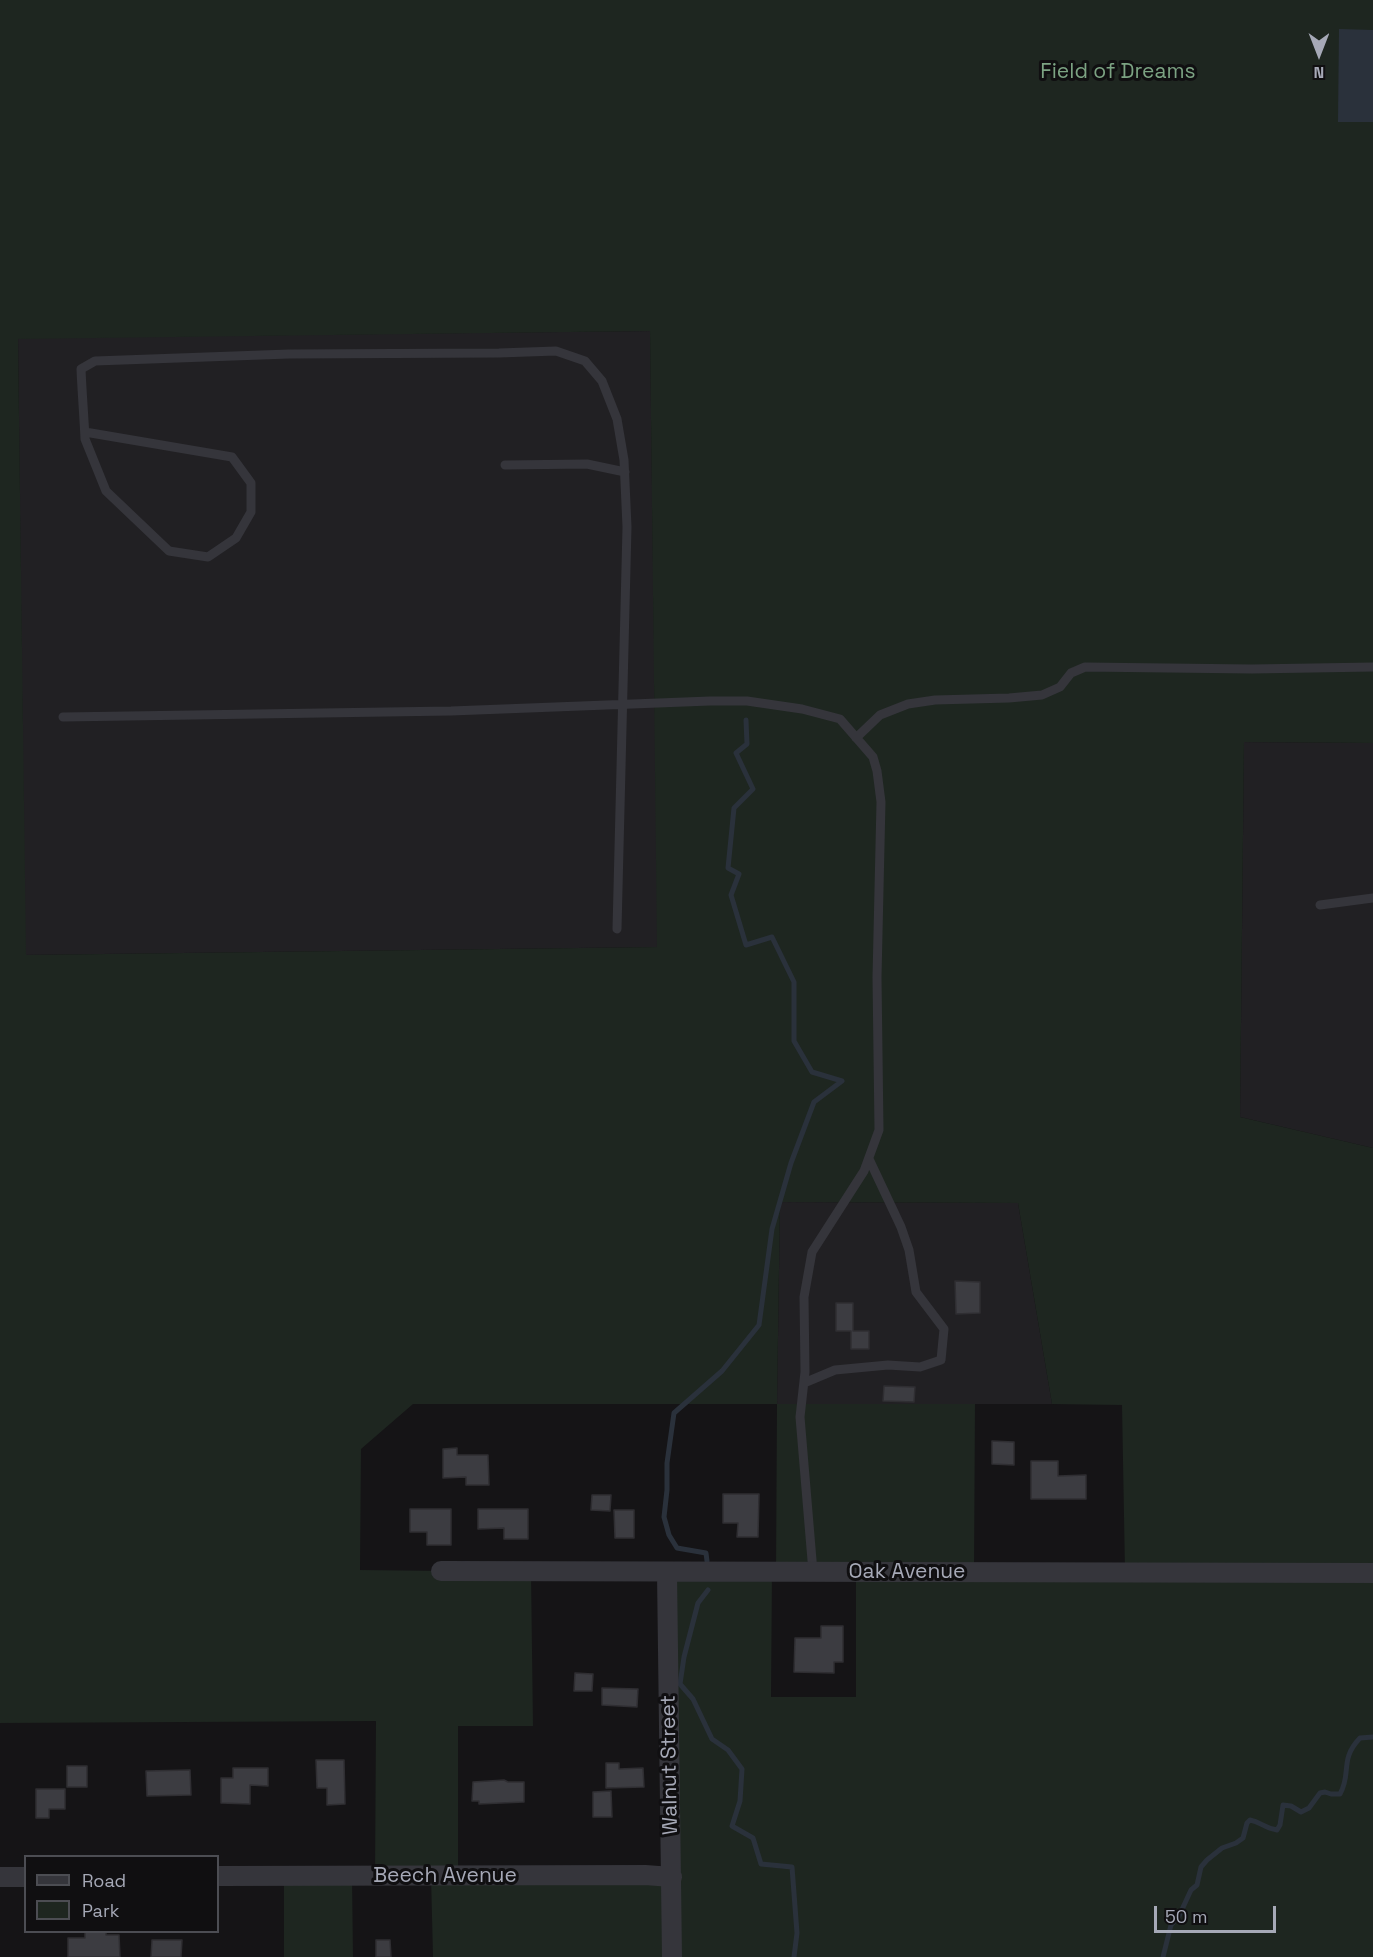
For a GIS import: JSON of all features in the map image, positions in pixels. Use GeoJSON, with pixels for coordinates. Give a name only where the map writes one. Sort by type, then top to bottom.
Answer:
{"type":"FeatureCollection","features":[{"type":"Feature","properties":{"kind":"street","name":"Oak Avenue"},"geometry":{"type":"LineString","coordinates":[[441,1571],[1373,1574]]}},
{"type":"Feature","properties":{"kind":"street","name":"Walnut Street"},"geometry":{"type":"LineString","coordinates":[[667,1573],[672,1957]]}},
{"type":"Feature","properties":{"kind":"street","name":"Beech Avenue"},"geometry":{"type":"LineString","coordinates":[[219,1876],[645,1875],[672,1877]]}},
{"type":"Feature","properties":{"kind":"street"},"geometry":{"type":"LineString","coordinates":[[0,1877],[24,1877]]}},
{"type":"Feature","properties":{"kind":"lane"},"geometry":{"type":"LineString","coordinates":[[85,432],[232,457],[251,483],[251,512],[236,538],[208,557],[169,551],[106,491],[86,439],[85,432],[81,369],[95,361],[289,354],[556,351],[585,362],[602,381],[617,419],[625,472],[627,527],[617,929]]}},
{"type":"Feature","properties":{"kind":"lane"},"geometry":{"type":"LineString","coordinates":[[505,465],[587,464],[625,472]]}},
{"type":"Feature","properties":{"kind":"lane"},"geometry":{"type":"LineString","coordinates":[[856,738],[880,715],[908,704],[935,700],[1009,699],[1042,695],[1060,687],[1071,673],[1085,667],[1373,668]]}},
{"type":"Feature","properties":{"kind":"lane"},"geometry":{"type":"LineString","coordinates":[[63,717],[451,711],[655,702],[747,701],[802,708],[840,719],[873,757],[881,802],[877,977],[879,1130],[864,1171],[812,1252],[804,1298],[806,1372],[800,1417],[813,1572]]}},
{"type":"Feature","properties":{"kind":"lane"},"geometry":{"type":"LineString","coordinates":[[1320,905],[1373,898]]}},
{"type":"Feature","properties":{"kind":"lane"},"geometry":{"type":"LineString","coordinates":[[804,1383],[835,1370],[888,1365],[920,1367],[941,1359],[944,1329],[916,1292],[909,1250],[901,1227],[869,1159]]}},
{"type":"Feature","properties":{"kind":"shaded area"},"geometry":{"type":"Polygon","coordinates":[[[1339,29],[1373,30],[1373,122],[1338,122],[1339,29]]]}},
{"type":"Feature","properties":{"kind":"shaded area"},"geometry":{"type":"Polygon","coordinates":[[[650,331],[658,947],[25,955],[18,338],[650,331]]]}},
{"type":"Feature","properties":{"kind":"shaded area"},"geometry":{"type":"Polygon","coordinates":[[[1244,742],[1373,743],[1373,1148],[1240,1117],[1244,742]]]}},
{"type":"Feature","properties":{"kind":"shaded area"},"geometry":{"type":"Polygon","coordinates":[[[780,1202],[1018,1203],[1052,1404],[777,1404],[780,1202]]]}},
{"type":"Feature","properties":{"kind":"green space","name":"Field of Dreams"},"geometry":{"type":"Polygon","coordinates":[[[0,0],[1373,0],[1373,743],[1244,742],[1240,1117],[1373,1148],[1373,1957],[433,1957],[431,1876],[375,1876],[376,1721],[0,1723],[0,0]],[[650,331],[18,339],[26,955],[657,947],[650,331]],[[780,1202],[777,1404],[975,1404],[974,1572],[1125,1572],[1122,1405],[1052,1404],[1018,1203],[780,1202]],[[413,1404],[361,1449],[360,1570],[531,1572],[533,1726],[458,1726],[458,1876],[672,1877],[667,1573],[772,1572],[771,1697],[856,1697],[856,1572],[776,1572],[777,1404],[413,1404]]]}},
{"type":"Feature","properties":{"kind":"green space"},"geometry":{"type":"Polygon","coordinates":[[[284,1876],[352,1876],[353,1957],[284,1957],[284,1876]]]}},
{"type":"Feature","properties":{"kind":"building"},"geometry":{"type":"Polygon","coordinates":[[[955,1281],[980,1282],[980,1313],[956,1314],[955,1281]]]}},
{"type":"Feature","properties":{"kind":"building"},"geometry":{"type":"Polygon","coordinates":[[[836,1303],[853,1303],[853,1331],[869,1331],[869,1349],[851,1349],[851,1331],[836,1331],[836,1303]]]}},
{"type":"Feature","properties":{"kind":"building"},"geometry":{"type":"Polygon","coordinates":[[[884,1386],[915,1387],[914,1402],[883,1401],[884,1386]]]}},
{"type":"Feature","properties":{"kind":"building"},"geometry":{"type":"Polygon","coordinates":[[[992,1441],[1014,1442],[1014,1465],[992,1464],[992,1441]]]}},
{"type":"Feature","properties":{"kind":"building"},"geometry":{"type":"Polygon","coordinates":[[[457,1448],[457,1455],[488,1455],[489,1485],[466,1485],[466,1477],[443,1478],[443,1449],[457,1448]]]}},
{"type":"Feature","properties":{"kind":"building"},"geometry":{"type":"Polygon","coordinates":[[[1031,1461],[1058,1461],[1058,1476],[1086,1475],[1086,1499],[1031,1499],[1031,1461]]]}},
{"type":"Feature","properties":{"kind":"building"},"geometry":{"type":"Polygon","coordinates":[[[723,1494],[759,1494],[758,1537],[737,1537],[738,1523],[723,1523],[723,1494]]]}},
{"type":"Feature","properties":{"kind":"building"},"geometry":{"type":"Polygon","coordinates":[[[592,1495],[611,1495],[610,1511],[591,1510],[592,1495]]]}},
{"type":"Feature","properties":{"kind":"building"},"geometry":{"type":"Polygon","coordinates":[[[410,1509],[451,1509],[451,1545],[427,1545],[427,1532],[410,1532],[410,1509]]]}},
{"type":"Feature","properties":{"kind":"building"},"geometry":{"type":"Polygon","coordinates":[[[478,1509],[528,1509],[528,1539],[504,1539],[504,1528],[478,1529],[478,1509]]]}},
{"type":"Feature","properties":{"kind":"building"},"geometry":{"type":"Polygon","coordinates":[[[614,1510],[634,1510],[634,1538],[615,1538],[614,1510]]]}},
{"type":"Feature","properties":{"kind":"building"},"geometry":{"type":"Polygon","coordinates":[[[821,1626],[843,1626],[843,1662],[834,1662],[834,1673],[794,1672],[795,1638],[821,1638],[821,1626]]]}},
{"type":"Feature","properties":{"kind":"building"},"geometry":{"type":"Polygon","coordinates":[[[575,1673],[593,1674],[592,1691],[574,1691],[575,1673]]]}},
{"type":"Feature","properties":{"kind":"building"},"geometry":{"type":"Polygon","coordinates":[[[602,1688],[638,1689],[637,1707],[602,1705],[602,1688]]]}},
{"type":"Feature","properties":{"kind":"building"},"geometry":{"type":"Polygon","coordinates":[[[316,1760],[344,1760],[345,1804],[327,1805],[327,1788],[317,1788],[316,1760]]]}},
{"type":"Feature","properties":{"kind":"building"},"geometry":{"type":"Polygon","coordinates":[[[606,1763],[619,1763],[619,1769],[643,1768],[644,1787],[606,1788],[606,1763]]]}},
{"type":"Feature","properties":{"kind":"building"},"geometry":{"type":"Polygon","coordinates":[[[67,1766],[87,1766],[87,1787],[67,1787],[67,1766]]]}},
{"type":"Feature","properties":{"kind":"building"},"geometry":{"type":"Polygon","coordinates":[[[233,1768],[268,1768],[268,1786],[250,1785],[250,1804],[221,1803],[221,1778],[233,1778],[233,1768]]]}},
{"type":"Feature","properties":{"kind":"building"},"geometry":{"type":"Polygon","coordinates":[[[190,1770],[191,1795],[147,1796],[146,1771],[190,1770]]]}},
{"type":"Feature","properties":{"kind":"building"},"geometry":{"type":"Polygon","coordinates":[[[504,1780],[524,1782],[524,1802],[479,1804],[479,1801],[472,1801],[473,1782],[504,1780]]]}},
{"type":"Feature","properties":{"kind":"building"},"geometry":{"type":"Polygon","coordinates":[[[36,1789],[65,1789],[65,1809],[49,1809],[49,1818],[36,1818],[36,1789]]]}},
{"type":"Feature","properties":{"kind":"building"},"geometry":{"type":"Polygon","coordinates":[[[611,1791],[612,1817],[593,1817],[593,1792],[611,1791]]]}},
{"type":"Feature","properties":{"kind":"building"},"geometry":{"type":"Polygon","coordinates":[[[85,1933],[119,1935],[120,1957],[68,1957],[68,1938],[85,1938],[85,1933]]]}},
{"type":"Feature","properties":{"kind":"building"},"geometry":{"type":"Polygon","coordinates":[[[152,1940],[182,1940],[181,1957],[151,1957],[152,1940]]]}},
{"type":"Feature","properties":{"kind":"building"},"geometry":{"type":"Polygon","coordinates":[[[376,1940],[390,1940],[391,1957],[376,1957],[376,1940]]]}},
{"type":"Feature","properties":{"kind":"waterway"},"geometry":{"type":"LineString","coordinates":[[707,1561],[706,1553],[677,1548],[669,1535],[664,1517],[667,1463],[674,1413],[722,1371],[759,1325],[772,1229],[791,1163],[814,1102],[842,1081],[812,1072],[794,1041],[794,982],[772,937],[746,945],[731,895],[739,874],[728,868],[734,808],[753,789],[736,753],[747,744],[746,720]]}},
{"type":"Feature","properties":{"kind":"waterway"},"geometry":{"type":"LineString","coordinates":[[708,1590],[698,1603],[684,1657],[680,1684],[693,1699],[712,1739],[728,1750],[742,1769],[740,1801],[732,1826],[753,1838],[761,1864],[792,1867],[797,1933],[794,1957]]}},
{"type":"Feature","properties":{"kind":"waterway"},"geometry":{"type":"LineString","coordinates":[[1163,1957],[1171,1925],[1179,1916],[1191,1890],[1197,1885],[1201,1867],[1207,1860],[1222,1848],[1243,1838],[1250,1820],[1277,1830],[1283,1805],[1291,1806],[1301,1812],[1309,1808],[1320,1793],[1340,1794],[1350,1753],[1354,1746],[1360,1738],[1373,1737]]}}]}
